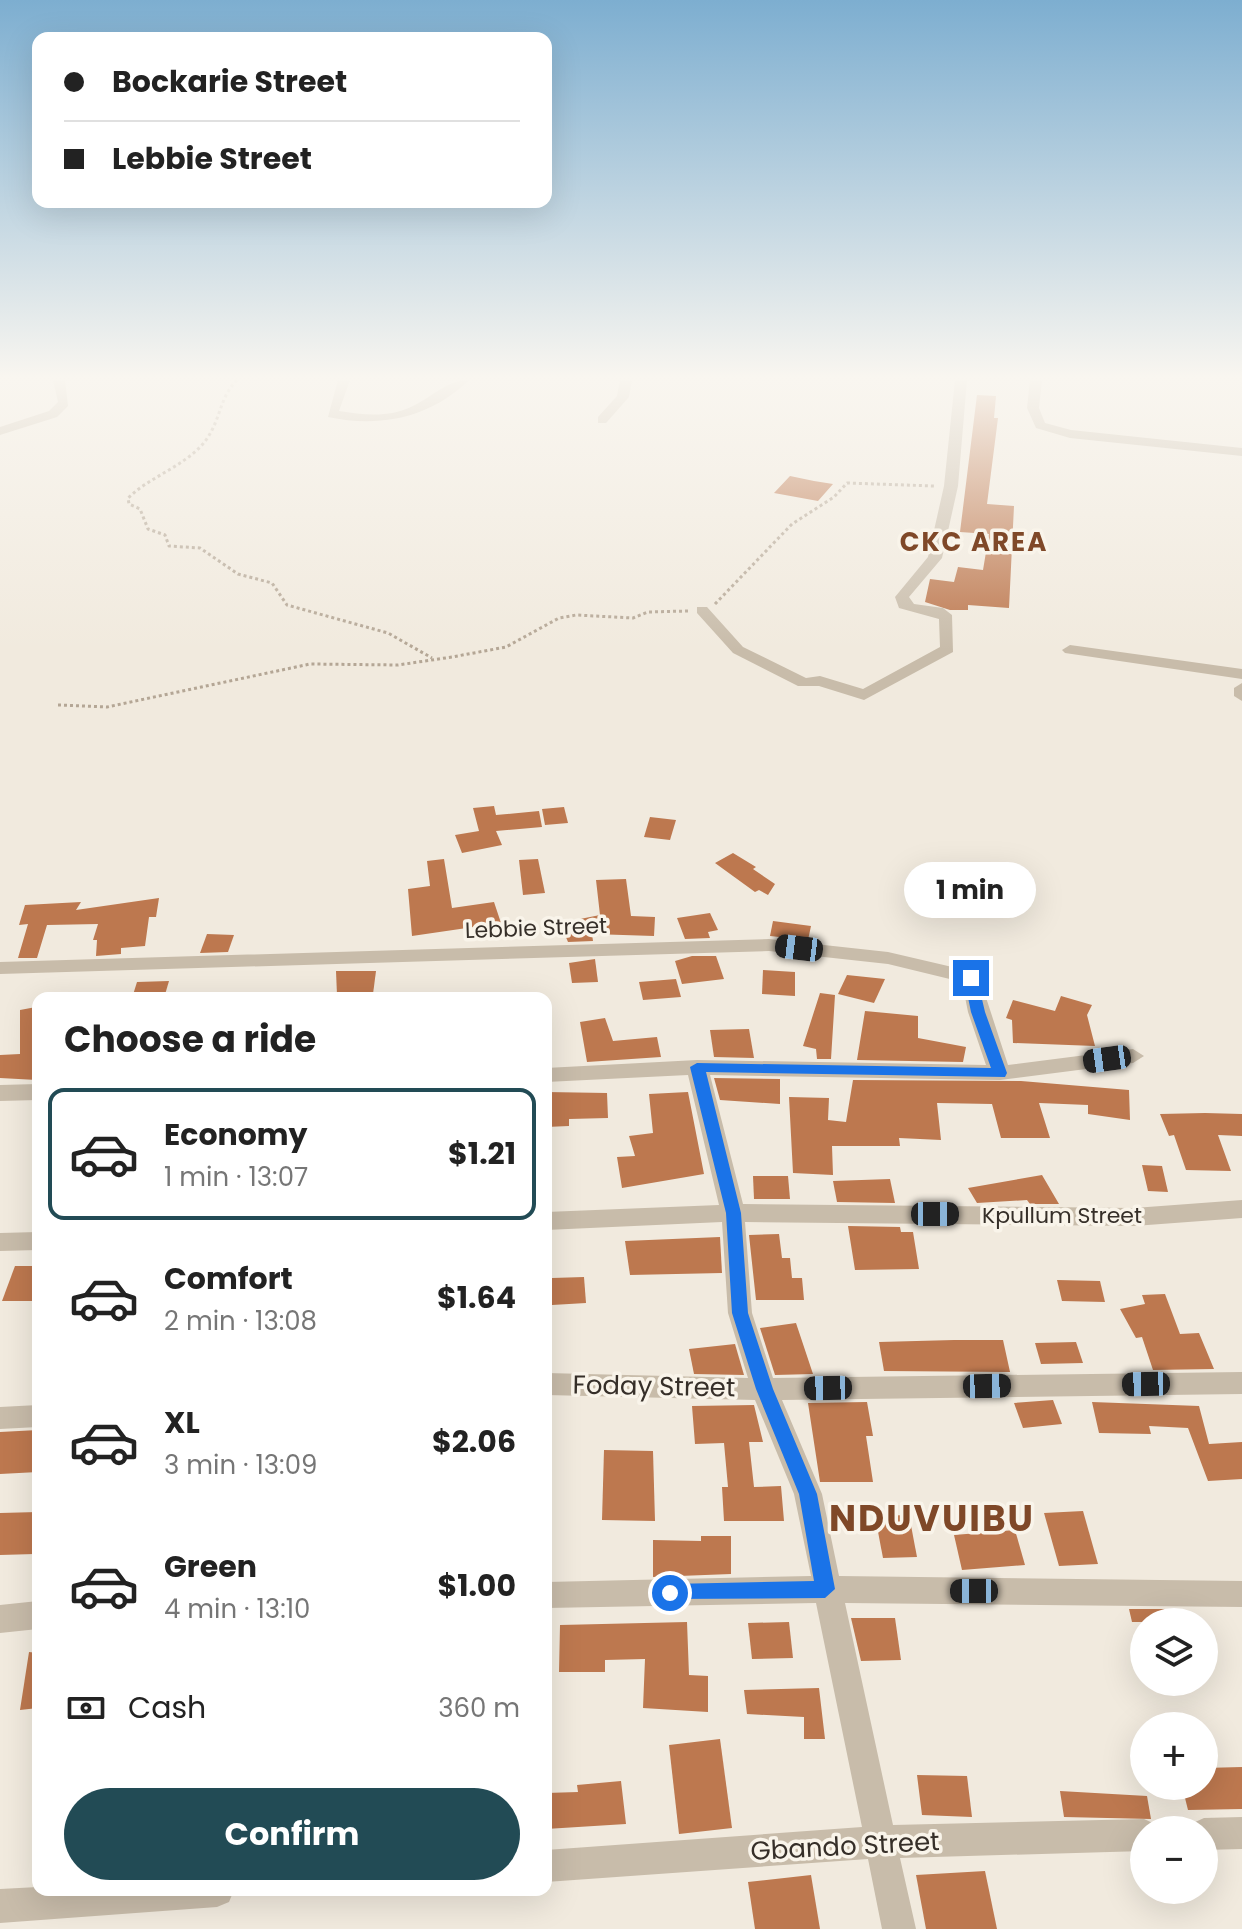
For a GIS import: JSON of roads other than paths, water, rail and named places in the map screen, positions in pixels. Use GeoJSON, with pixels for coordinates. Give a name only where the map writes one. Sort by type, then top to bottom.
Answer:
{"type":"FeatureCollection","features":[{"type":"Feature","properties":{"kind":"street"},"geometry":{"type":"LineString","coordinates":[[702,610],[738,650],[804,683],[820,681],[864,695],[926,664],[948,649],[947,618],[936,610],[911,609],[904,605],[902,597],[935,558],[953,470]]}},
{"type":"Feature","properties":{"kind":"street"},"geometry":{"type":"LineString","coordinates":[[1070,650],[1242,674]]}},
{"type":"Feature","properties":{"kind":"street"},"geometry":{"type":"LineString","coordinates":[[1242,688],[1242,696]]}},
{"type":"Feature","properties":{"kind":"street","name":"Lebbie Street"},"geometry":{"type":"LineString","coordinates":[[0,968],[769,945],[888,958],[971,978],[978,1012],[1000,1073]]}},
{"type":"Feature","properties":{"kind":"street"},"geometry":{"type":"LineString","coordinates":[[552,1075],[697,1067],[1000,1073],[1133,1056]]}},
{"type":"Feature","properties":{"kind":"street"},"geometry":{"type":"LineString","coordinates":[[697,1067],[733,1213],[740,1313],[764,1389],[808,1494],[825,1589],[899,1929]]}},
{"type":"Feature","properties":{"kind":"street"},"geometry":{"type":"LineString","coordinates":[[0,1093],[32,1092]]}},
{"type":"Feature","properties":{"kind":"street","name":"Kpullum Street"},"geometry":{"type":"LineString","coordinates":[[552,1221],[733,1213],[1134,1217],[1242,1209]]}},
{"type":"Feature","properties":{"kind":"street"},"geometry":{"type":"LineString","coordinates":[[0,1242],[32,1241]]}},
{"type":"Feature","properties":{"kind":"street","name":"Foday Street"},"geometry":{"type":"LineString","coordinates":[[552,1384],[764,1389],[1242,1383]]}},
{"type":"Feature","properties":{"kind":"street"},"geometry":{"type":"LineString","coordinates":[[0,1418],[32,1416]]}},
{"type":"Feature","properties":{"kind":"street"},"geometry":{"type":"LineString","coordinates":[[552,1595],[825,1589],[1242,1594]]}},
{"type":"Feature","properties":{"kind":"street"},"geometry":{"type":"LineString","coordinates":[[0,1619],[32,1616]]}},
{"type":"Feature","properties":{"kind":"street"},"geometry":{"type":"LineString","coordinates":[[1218,1834],[1242,1833]]}},
{"type":"Feature","properties":{"kind":"street","name":"Gbando Street"},"geometry":{"type":"LineString","coordinates":[[552,1866],[881,1842],[1130,1835]]}},
{"type":"Feature","properties":{"kind":"street"},"geometry":{"type":"LineString","coordinates":[[0,1906],[136,1896]]}},
{"type":"Feature","properties":{"kind":"district","name":"CKC AREA"},"geometry":{"type":"Point","coordinates":[974,542]}},
{"type":"Feature","properties":{"kind":"district","name":"NDUVUIBU"},"geometry":{"type":"Point","coordinates":[932,1518]}}]}
